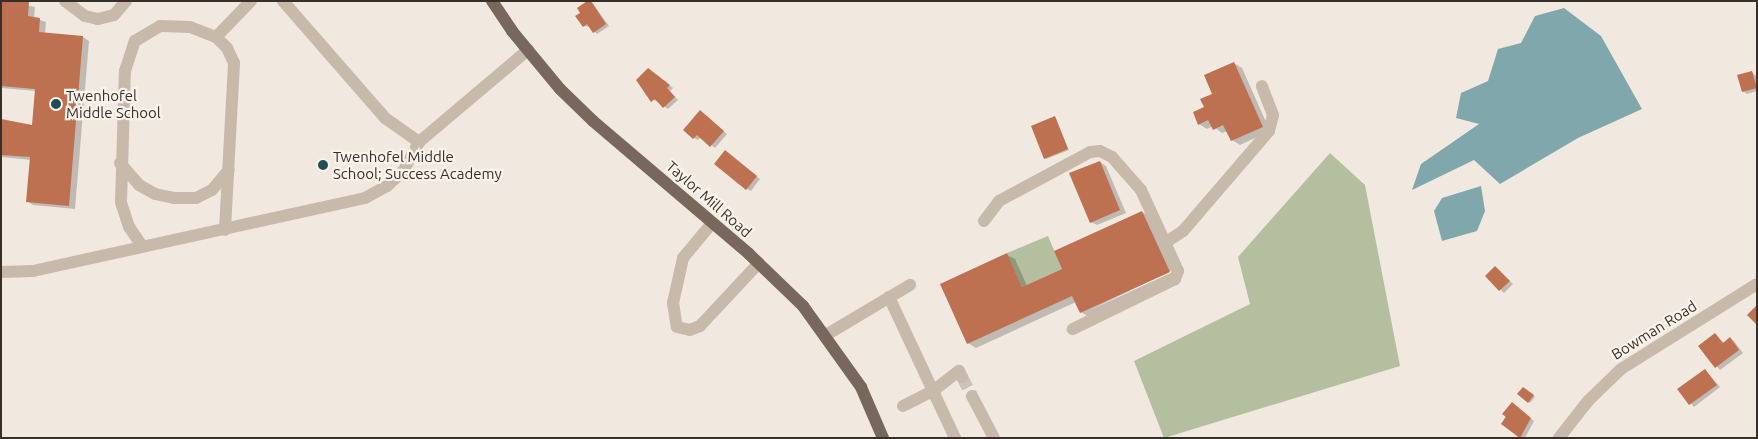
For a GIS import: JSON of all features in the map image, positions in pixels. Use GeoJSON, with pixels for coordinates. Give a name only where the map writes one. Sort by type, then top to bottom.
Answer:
{"type":"FeatureCollection","features":[{"type":"Feature","properties":{"kind":"main road","name":"Taylor Mill Road"},"geometry":{"type":"LineString","coordinates":[[492,1],[528,50],[593,121],[760,263],[803,306],[826,335],[861,387],[883,438]]}},
{"type":"Feature","properties":{"kind":"street"},"geometry":{"type":"LineString","coordinates":[[65,1],[85,16],[98,19],[114,15],[126,1]]}},
{"type":"Feature","properties":{"kind":"street"},"geometry":{"type":"LineString","coordinates":[[216,37],[251,1]]}},
{"type":"Feature","properties":{"kind":"street"},"geometry":{"type":"LineString","coordinates":[[283,1],[386,118],[419,142]]}},
{"type":"Feature","properties":{"kind":"street"},"geometry":{"type":"LineString","coordinates":[[142,246],[129,227],[121,202],[120,163],[125,71],[135,41],[147,31],[171,25],[216,37],[227,48],[234,63],[236,78],[226,230]]}},
{"type":"Feature","properties":{"kind":"street"},"geometry":{"type":"LineString","coordinates":[[1,272],[33,270],[226,230],[365,198],[387,186],[404,170],[419,142],[528,50]]}},
{"type":"Feature","properties":{"kind":"street"},"geometry":{"type":"LineString","coordinates":[[1165,243],[1184,231],[1269,131],[1273,116],[1262,86]]}},
{"type":"Feature","properties":{"kind":"street"},"geometry":{"type":"LineString","coordinates":[[984,221],[999,201],[1090,152],[1100,151],[1112,157],[1141,190],[1178,271],[1174,279],[1074,329]]}},
{"type":"Feature","properties":{"kind":"street"},"geometry":{"type":"LineString","coordinates":[[120,163],[139,185],[155,194],[174,198],[196,198],[212,190],[230,170]]}},
{"type":"Feature","properties":{"kind":"street"},"geometry":{"type":"LineString","coordinates":[[712,223],[683,258],[673,303],[677,327],[690,330],[700,326],[760,263]]}},
{"type":"Feature","properties":{"kind":"street","name":"Bowman Road"},"geometry":{"type":"LineString","coordinates":[[1559,438],[1588,401],[1621,369],[1757,284]]}},
{"type":"Feature","properties":{"kind":"street"},"geometry":{"type":"LineString","coordinates":[[826,335],[910,285]]}},
{"type":"Feature","properties":{"kind":"street"},"geometry":{"type":"LineString","coordinates":[[889,297],[955,438]]}},
{"type":"Feature","properties":{"kind":"street"},"geometry":{"type":"LineString","coordinates":[[903,406],[933,391],[959,371],[962,377]]}},
{"type":"Feature","properties":{"kind":"street"},"geometry":{"type":"LineString","coordinates":[[972,396],[994,438]]}},
{"type":"Feature","properties":{"kind":"green space"},"geometry":{"type":"Polygon","coordinates":[[[1330,153],[1365,185],[1400,366],[1164,438],[1134,361],[1250,304],[1238,257],[1330,153]]]}},
{"type":"Feature","properties":{"kind":"green space"},"geometry":{"type":"Polygon","coordinates":[[[1048,236],[1062,269],[1022,287],[1007,253],[1048,236]]]}},
{"type":"Feature","properties":{"kind":"water"},"geometry":{"type":"Polygon","coordinates":[[[1564,8],[1601,36],[1642,109],[1578,138],[1500,184],[1474,160],[1412,190],[1421,164],[1479,124],[1456,118],[1461,93],[1488,81],[1498,49],[1521,43],[1535,16],[1564,8]]]}},
{"type":"Feature","properties":{"kind":"water"},"geometry":{"type":"Polygon","coordinates":[[[1481,186],[1485,211],[1477,231],[1442,241],[1434,211],[1442,198],[1481,186]]]}},
{"type":"Feature","properties":{"kind":"building","name":"Twenhofel Middle School"},"geometry":{"type":"Polygon","coordinates":[[[1,1],[29,2],[28,16],[40,18],[39,32],[83,36],[69,206],[26,202],[30,157],[1,155],[1,119],[32,125],[35,89],[1,86],[1,1]]]}},
{"type":"Feature","properties":{"kind":"building"},"geometry":{"type":"Polygon","coordinates":[[[587,1],[591,1],[606,24],[593,33],[587,24],[583,27],[575,16],[580,13],[577,8],[587,1]]]}},
{"type":"Feature","properties":{"kind":"building"},"geometry":{"type":"Polygon","coordinates":[[[1234,62],[1263,127],[1231,141],[1223,125],[1213,130],[1208,120],[1198,125],[1193,112],[1204,107],[1200,99],[1212,94],[1204,75],[1234,62]]]}},
{"type":"Feature","properties":{"kind":"building"},"geometry":{"type":"Polygon","coordinates":[[[648,68],[670,85],[667,88],[675,97],[663,108],[655,99],[651,102],[636,80],[648,68]]]}},
{"type":"Feature","properties":{"kind":"building"},"geometry":{"type":"Polygon","coordinates":[[[1752,71],[1757,88],[1742,92],[1737,75],[1752,71]]]}},
{"type":"Feature","properties":{"kind":"building"},"geometry":{"type":"Polygon","coordinates":[[[700,110],[724,131],[710,147],[697,135],[693,139],[683,130],[700,110]]]}},
{"type":"Feature","properties":{"kind":"building"},"geometry":{"type":"Polygon","coordinates":[[[1055,116],[1068,149],[1044,159],[1031,126],[1055,116]]]}},
{"type":"Feature","properties":{"kind":"building"},"geometry":{"type":"Polygon","coordinates":[[[725,150],[757,176],[746,190],[714,164],[725,150]]]}},
{"type":"Feature","properties":{"kind":"building"},"geometry":{"type":"Polygon","coordinates":[[[1100,161],[1120,210],[1090,223],[1069,173],[1100,161]]]}},
{"type":"Feature","properties":{"kind":"building"},"geometry":{"type":"Polygon","coordinates":[[[1142,211],[1170,272],[1080,313],[1072,296],[967,344],[940,284],[1007,253],[1022,287],[1062,269],[1054,251],[1142,211]]]}},
{"type":"Feature","properties":{"kind":"building"},"geometry":{"type":"Polygon","coordinates":[[[1495,266],[1510,281],[1499,291],[1485,276],[1495,266]]]}},
{"type":"Feature","properties":{"kind":"building"},"geometry":{"type":"Polygon","coordinates":[[[1757,305],[1757,325],[1747,315],[1757,305]]]}},
{"type":"Feature","properties":{"kind":"building"},"geometry":{"type":"Polygon","coordinates":[[[1715,333],[1723,343],[1730,337],[1739,350],[1715,368],[1698,346],[1715,333]]]}},
{"type":"Feature","properties":{"kind":"building"},"geometry":{"type":"Polygon","coordinates":[[[1705,369],[1717,385],[1689,405],[1677,389],[1705,369]]]}},
{"type":"Feature","properties":{"kind":"building"},"geometry":{"type":"Polygon","coordinates":[[[1523,387],[1534,395],[1528,403],[1517,394],[1523,387]]]}},
{"type":"Feature","properties":{"kind":"building"},"geometry":{"type":"Polygon","coordinates":[[[1512,402],[1531,418],[1520,438],[1501,424],[1506,417],[1502,414],[1512,402]]]}},
{"type":"Feature","properties":{"kind":"tunnel"},"geometry":{"type":"LineString","coordinates":[[962,377],[972,396]]}},
{"type":"Feature","properties":{"kind":"place","name":"Twenhofel Middle School"},"geometry":{"type":"Point","coordinates":[56,104]}},
{"type":"Feature","properties":{"kind":"place","name":"Twenhofel Middle School; Success Academy"},"geometry":{"type":"Point","coordinates":[323,165]}}]}
